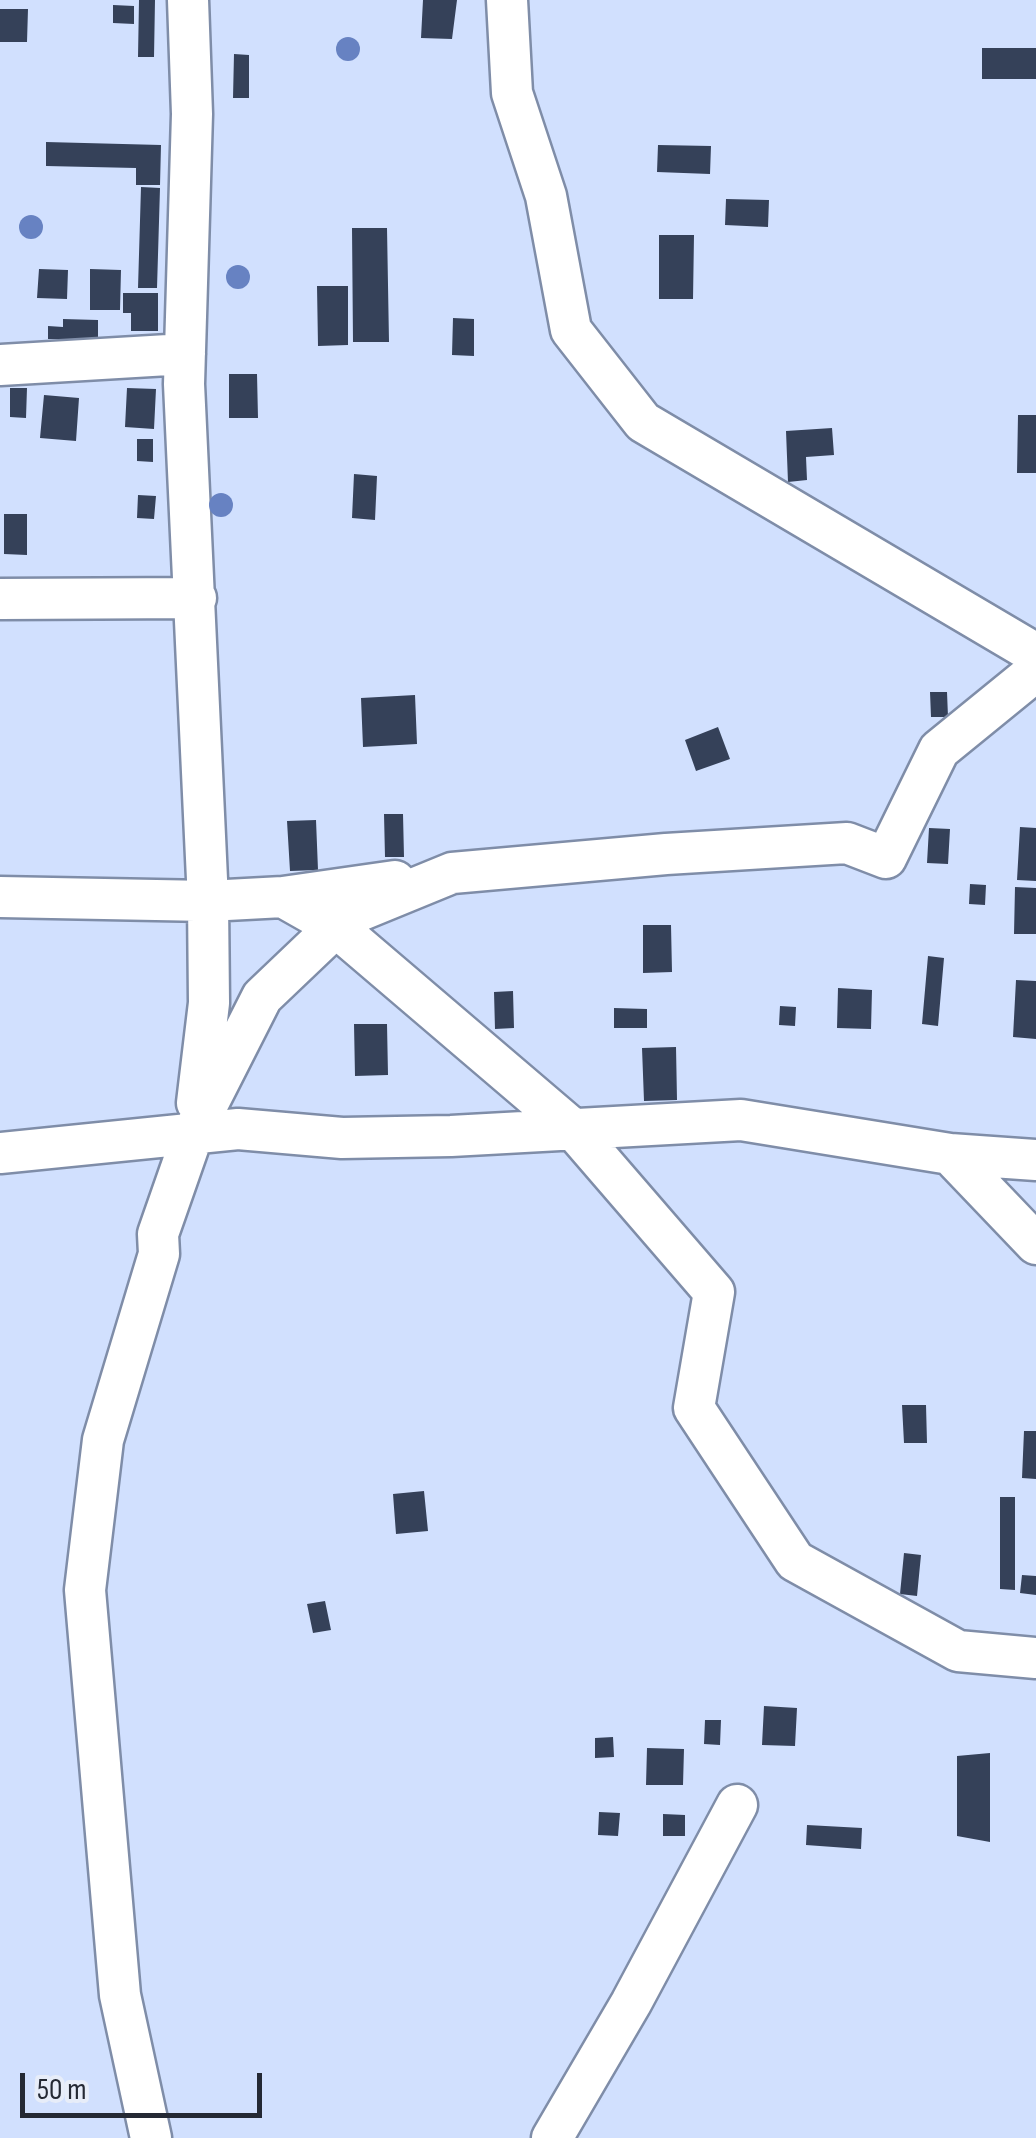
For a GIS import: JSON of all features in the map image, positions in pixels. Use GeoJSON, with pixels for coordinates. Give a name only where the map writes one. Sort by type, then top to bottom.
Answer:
{"type":"FeatureCollection","features":[{"type":"Feature","properties":{"kind":"street"},"geometry":{"type":"LineString","coordinates":[[188,0],[192,114],[184,384],[196,598],[209,1003],[194,1131]]}},
{"type":"Feature","properties":{"kind":"street"},"geometry":{"type":"LineString","coordinates":[[507,0],[512,93],[546,196],[571,330],[643,422],[1036,654]]}},
{"type":"Feature","properties":{"kind":"street"},"geometry":{"type":"LineString","coordinates":[[0,366],[185,354]]}},
{"type":"Feature","properties":{"kind":"street"},"geometry":{"type":"LineString","coordinates":[[0,599],[196,598]]}},
{"type":"Feature","properties":{"kind":"street"},"geometry":{"type":"LineString","coordinates":[[0,896],[208,901],[283,897],[452,873],[847,843],[886,858],[938,750],[1036,670]]}},
{"type":"Feature","properties":{"kind":"street"},"geometry":{"type":"LineString","coordinates":[[154,2130],[120,1995],[85,1590],[103,1440],[159,1254],[158,1234],[194,1131],[262,997],[348,916],[452,873]]}},
{"type":"Feature","properties":{"kind":"street"},"geometry":{"type":"LineString","coordinates":[[283,897],[336,927],[575,1131],[714,1292],[694,1408],[796,1561],[958,1651],[1036,1658]]}},
{"type":"Feature","properties":{"kind":"street"},"geometry":{"type":"LineString","coordinates":[[0,1153],[238,1128],[342,1138],[575,1131],[741,1120],[950,1154],[1036,1160]]}},
{"type":"Feature","properties":{"kind":"street"},"geometry":{"type":"LineString","coordinates":[[950,1154],[1036,1244]]}},
{"type":"Feature","properties":{"kind":"street"},"geometry":{"type":"LineString","coordinates":[[552,2138],[736,1805]]}},
{"type":"Feature","properties":{"kind":"building"},"geometry":{"type":"Polygon","coordinates":[[[139,0],[155,0],[154,57],[138,57],[139,0]]]}},
{"type":"Feature","properties":{"kind":"building"},"geometry":{"type":"Polygon","coordinates":[[[423,0],[457,0],[452,39],[421,38],[423,0]]]}},
{"type":"Feature","properties":{"kind":"building"},"geometry":{"type":"Polygon","coordinates":[[[113,5],[134,6],[134,24],[113,23],[113,5]]]}},
{"type":"Feature","properties":{"kind":"building"},"geometry":{"type":"Polygon","coordinates":[[[0,9],[28,9],[27,42],[0,42],[0,9]]]}},
{"type":"Feature","properties":{"kind":"building"},"geometry":{"type":"Polygon","coordinates":[[[982,48],[1036,48],[1036,79],[982,79],[982,48]]]}},
{"type":"Feature","properties":{"kind":"building"},"geometry":{"type":"Polygon","coordinates":[[[234,54],[249,55],[249,98],[233,98],[234,54]]]}},
{"type":"Feature","properties":{"kind":"building"},"geometry":{"type":"Polygon","coordinates":[[[46,142],[161,145],[160,185],[136,185],[136,168],[46,166],[46,142]]]}},
{"type":"Feature","properties":{"kind":"building"},"geometry":{"type":"Polygon","coordinates":[[[658,145],[711,146],[710,174],[657,172],[658,145]]]}},
{"type":"Feature","properties":{"kind":"building"},"geometry":{"type":"Polygon","coordinates":[[[141,187],[160,188],[157,288],[138,288],[141,187]]]}},
{"type":"Feature","properties":{"kind":"building"},"geometry":{"type":"Polygon","coordinates":[[[726,199],[769,200],[768,227],[725,225],[726,199]]]}},
{"type":"Feature","properties":{"kind":"building"},"geometry":{"type":"Polygon","coordinates":[[[352,228],[387,228],[389,342],[353,342],[352,228]]]}},
{"type":"Feature","properties":{"kind":"building"},"geometry":{"type":"Polygon","coordinates":[[[659,235],[694,235],[693,299],[659,299],[659,235]]]}},
{"type":"Feature","properties":{"kind":"building"},"geometry":{"type":"Polygon","coordinates":[[[39,269],[68,270],[67,299],[37,298],[39,269]]]}},
{"type":"Feature","properties":{"kind":"building"},"geometry":{"type":"Polygon","coordinates":[[[90,269],[121,270],[120,310],[90,310],[90,269]]]}},
{"type":"Feature","properties":{"kind":"building"},"geometry":{"type":"Polygon","coordinates":[[[317,286],[348,286],[348,345],[318,346],[317,286]]]}},
{"type":"Feature","properties":{"kind":"building"},"geometry":{"type":"Polygon","coordinates":[[[123,293],[158,293],[158,331],[131,331],[131,313],[123,313],[123,293]]]}},
{"type":"Feature","properties":{"kind":"building"},"geometry":{"type":"Polygon","coordinates":[[[453,318],[474,319],[474,356],[452,355],[453,318]]]}},
{"type":"Feature","properties":{"kind":"building"},"geometry":{"type":"Polygon","coordinates":[[[63,319],[98,320],[98,340],[48,339],[48,326],[63,327],[63,319]]]}},
{"type":"Feature","properties":{"kind":"building"},"geometry":{"type":"Polygon","coordinates":[[[229,374],[257,374],[258,418],[229,418],[229,374]]]}},
{"type":"Feature","properties":{"kind":"building"},"geometry":{"type":"Polygon","coordinates":[[[10,388],[27,388],[26,418],[10,417],[10,388]]]}},
{"type":"Feature","properties":{"kind":"building"},"geometry":{"type":"Polygon","coordinates":[[[127,388],[156,389],[154,429],[125,427],[127,388]]]}},
{"type":"Feature","properties":{"kind":"building"},"geometry":{"type":"Polygon","coordinates":[[[44,395],[79,398],[76,441],[40,438],[44,395]]]}},
{"type":"Feature","properties":{"kind":"building"},"geometry":{"type":"Polygon","coordinates":[[[1018,415],[1036,415],[1036,473],[1017,473],[1018,415]]]}},
{"type":"Feature","properties":{"kind":"building"},"geometry":{"type":"Polygon","coordinates":[[[832,428],[834,455],[806,457],[807,480],[788,482],[786,431],[832,428]]]}},
{"type":"Feature","properties":{"kind":"building"},"geometry":{"type":"Polygon","coordinates":[[[137,439],[153,439],[153,462],[137,461],[137,439]]]}},
{"type":"Feature","properties":{"kind":"building"},"geometry":{"type":"Polygon","coordinates":[[[354,474],[377,476],[375,520],[352,518],[354,474]]]}},
{"type":"Feature","properties":{"kind":"building"},"geometry":{"type":"Polygon","coordinates":[[[138,495],[156,496],[154,519],[137,518],[138,495]]]}},
{"type":"Feature","properties":{"kind":"building"},"geometry":{"type":"Polygon","coordinates":[[[4,514],[27,514],[27,555],[4,554],[4,514]]]}},
{"type":"Feature","properties":{"kind":"building"},"geometry":{"type":"Polygon","coordinates":[[[930,692],[947,692],[948,717],[931,717],[930,692]]]}},
{"type":"Feature","properties":{"kind":"building"},"geometry":{"type":"Polygon","coordinates":[[[415,695],[417,744],[363,747],[361,698],[415,695]]]}},
{"type":"Feature","properties":{"kind":"building"},"geometry":{"type":"Polygon","coordinates":[[[718,727],[730,759],[696,771],[685,740],[718,727]]]}},
{"type":"Feature","properties":{"kind":"building"},"geometry":{"type":"Polygon","coordinates":[[[384,814],[403,814],[404,857],[385,857],[384,814]]]}},
{"type":"Feature","properties":{"kind":"building"},"geometry":{"type":"Polygon","coordinates":[[[316,820],[318,870],[290,871],[287,821],[316,820]]]}},
{"type":"Feature","properties":{"kind":"building"},"geometry":{"type":"Polygon","coordinates":[[[1020,827],[1036,828],[1036,881],[1017,880],[1020,827]]]}},
{"type":"Feature","properties":{"kind":"building"},"geometry":{"type":"Polygon","coordinates":[[[929,828],[950,829],[948,864],[927,863],[929,828]]]}},
{"type":"Feature","properties":{"kind":"building"},"geometry":{"type":"Polygon","coordinates":[[[970,884],[986,885],[985,905],[969,904],[970,884]]]}},
{"type":"Feature","properties":{"kind":"building"},"geometry":{"type":"Polygon","coordinates":[[[1015,887],[1036,888],[1036,934],[1014,934],[1015,887]]]}},
{"type":"Feature","properties":{"kind":"building"},"geometry":{"type":"Polygon","coordinates":[[[643,925],[671,925],[672,972],[643,973],[643,925]]]}},
{"type":"Feature","properties":{"kind":"building"},"geometry":{"type":"Polygon","coordinates":[[[928,956],[944,958],[938,1026],[922,1024],[928,956]]]}},
{"type":"Feature","properties":{"kind":"building"},"geometry":{"type":"Polygon","coordinates":[[[1016,980],[1036,981],[1036,1039],[1013,1037],[1016,980]]]}},
{"type":"Feature","properties":{"kind":"building"},"geometry":{"type":"Polygon","coordinates":[[[838,988],[872,990],[871,1029],[837,1028],[838,988]]]}},
{"type":"Feature","properties":{"kind":"building"},"geometry":{"type":"Polygon","coordinates":[[[513,991],[514,1028],[495,1029],[494,992],[513,991]]]}},
{"type":"Feature","properties":{"kind":"building"},"geometry":{"type":"Polygon","coordinates":[[[780,1006],[796,1007],[795,1026],[779,1025],[780,1006]]]}},
{"type":"Feature","properties":{"kind":"building"},"geometry":{"type":"Polygon","coordinates":[[[614,1008],[647,1009],[647,1028],[614,1028],[614,1008]]]}},
{"type":"Feature","properties":{"kind":"building"},"geometry":{"type":"Polygon","coordinates":[[[354,1024],[387,1024],[388,1075],[355,1076],[354,1024]]]}},
{"type":"Feature","properties":{"kind":"building"},"geometry":{"type":"Polygon","coordinates":[[[676,1047],[677,1100],[644,1101],[642,1048],[676,1047]]]}},
{"type":"Feature","properties":{"kind":"building"},"geometry":{"type":"Polygon","coordinates":[[[902,1405],[926,1405],[927,1443],[904,1443],[902,1405]]]}},
{"type":"Feature","properties":{"kind":"building"},"geometry":{"type":"Polygon","coordinates":[[[1024,1431],[1036,1431],[1036,1479],[1022,1478],[1024,1431]]]}},
{"type":"Feature","properties":{"kind":"building"},"geometry":{"type":"Polygon","coordinates":[[[424,1491],[428,1531],[396,1534],[393,1494],[424,1491]]]}},
{"type":"Feature","properties":{"kind":"building"},"geometry":{"type":"Polygon","coordinates":[[[1000,1497],[1015,1497],[1015,1590],[1000,1589],[1000,1497]]]}},
{"type":"Feature","properties":{"kind":"building"},"geometry":{"type":"Polygon","coordinates":[[[904,1553],[921,1555],[917,1596],[900,1594],[904,1553]]]}},
{"type":"Feature","properties":{"kind":"building"},"geometry":{"type":"Polygon","coordinates":[[[1022,1575],[1036,1576],[1036,1595],[1020,1593],[1022,1575]]]}},
{"type":"Feature","properties":{"kind":"building"},"geometry":{"type":"Polygon","coordinates":[[[325,1601],[331,1630],[313,1633],[307,1604],[325,1601]]]}},
{"type":"Feature","properties":{"kind":"building"},"geometry":{"type":"Polygon","coordinates":[[[764,1706],[797,1708],[795,1746],[762,1745],[764,1706]]]}},
{"type":"Feature","properties":{"kind":"building"},"geometry":{"type":"Polygon","coordinates":[[[705,1720],[721,1720],[720,1745],[704,1744],[705,1720]]]}},
{"type":"Feature","properties":{"kind":"building"},"geometry":{"type":"Polygon","coordinates":[[[613,1737],[614,1757],[595,1758],[595,1738],[613,1737]]]}},
{"type":"Feature","properties":{"kind":"building"},"geometry":{"type":"Polygon","coordinates":[[[647,1748],[684,1749],[683,1785],[646,1785],[647,1748]]]}},
{"type":"Feature","properties":{"kind":"building"},"geometry":{"type":"Polygon","coordinates":[[[990,1753],[990,1842],[957,1836],[957,1756],[990,1753]]]}},
{"type":"Feature","properties":{"kind":"building"},"geometry":{"type":"Polygon","coordinates":[[[599,1812],[620,1813],[618,1836],[598,1835],[599,1812]]]}},
{"type":"Feature","properties":{"kind":"building"},"geometry":{"type":"Polygon","coordinates":[[[663,1814],[685,1815],[685,1836],[663,1836],[663,1814]]]}},
{"type":"Feature","properties":{"kind":"building"},"geometry":{"type":"Polygon","coordinates":[[[807,1825],[862,1828],[861,1849],[806,1845],[807,1825]]]}}]}
